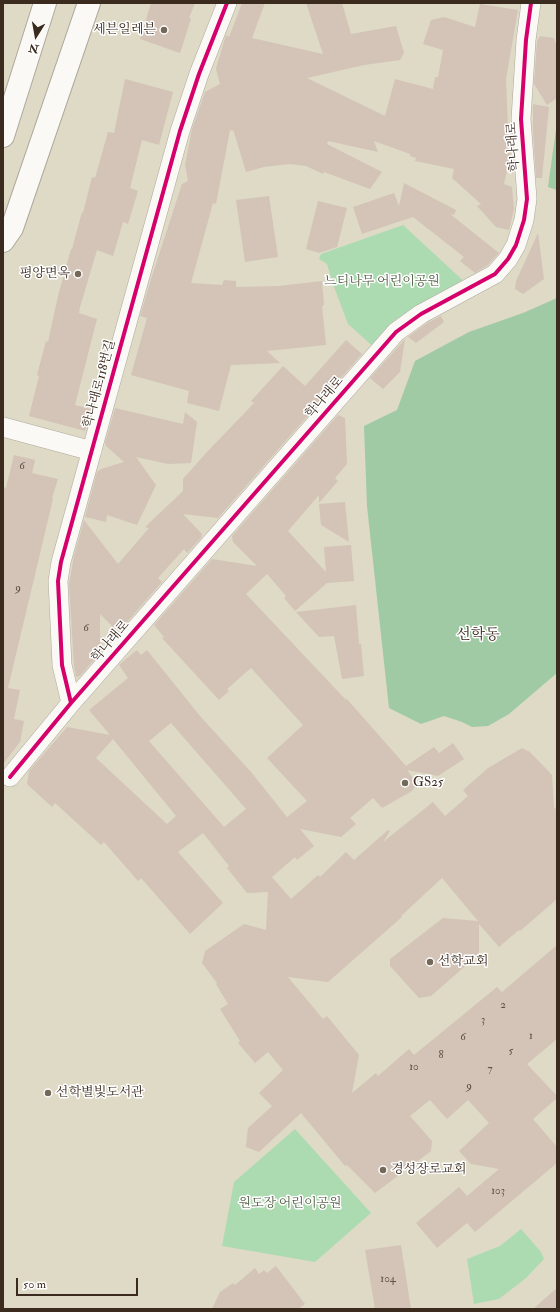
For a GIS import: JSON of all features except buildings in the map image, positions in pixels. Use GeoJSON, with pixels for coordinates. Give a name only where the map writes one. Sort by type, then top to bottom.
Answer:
{"type":"FeatureCollection","features":[{"type":"Feature","properties":{"kind":"main road"},"geometry":{"type":"LineString","coordinates":[[3,136],[45,3]]}},
{"type":"Feature","properties":{"kind":"main road"},"geometry":{"type":"LineString","coordinates":[[3,241],[12,228],[89,3]]}},
{"type":"Feature","properties":{"kind":"street","name":"학나래로118번길"},"geometry":{"type":"LineString","coordinates":[[71,704],[62,665],[58,581],[61,562],[180,132],[199,74],[227,3]]}},
{"type":"Feature","properties":{"kind":"street","name":"학나래로"},"geometry":{"type":"LineString","coordinates":[[10,776],[71,704],[396,332],[421,314],[495,274],[508,259],[516,245],[524,220],[527,199],[521,119],[526,40],[531,3]]}},
{"type":"Feature","properties":{"kind":"street"},"geometry":{"type":"LineString","coordinates":[[3,427],[92,451]]}},
{"type":"Feature","properties":{"kind":"green space"},"geometry":{"type":"Polygon","coordinates":[[[557,122],[557,190],[548,187],[557,122]]]}},
{"type":"Feature","properties":{"kind":"green space","name":"느티나무 어린이공원"},"geometry":{"type":"Polygon","coordinates":[[[403,225],[469,286],[378,351],[348,324],[327,264],[319,259],[321,254],[403,225]]]}},
{"type":"Feature","properties":{"kind":"green space"},"geometry":{"type":"Polygon","coordinates":[[[557,298],[557,673],[509,714],[488,726],[472,727],[444,716],[421,724],[389,708],[367,506],[364,426],[397,410],[415,361],[469,332],[523,313],[557,298]]]}},
{"type":"Feature","properties":{"kind":"green space","name":"원도장 어린이공원"},"geometry":{"type":"Polygon","coordinates":[[[295,1129],[371,1213],[315,1262],[222,1246],[234,1182],[295,1129]]]}},
{"type":"Feature","properties":{"kind":"green space"},"geometry":{"type":"Polygon","coordinates":[[[521,1229],[541,1252],[544,1259],[526,1278],[499,1299],[474,1304],[467,1259],[500,1246],[521,1229]]]}},
{"type":"Feature","properties":{"kind":"cycle path"},"geometry":{"type":"LineString","coordinates":[[71,703],[62,665],[58,581],[61,562],[180,131],[199,74],[227,3]]}},
{"type":"Feature","properties":{"kind":"cycle path"},"geometry":{"type":"LineString","coordinates":[[10,777],[71,703],[396,332],[421,314],[495,274],[508,259],[516,245],[524,220],[527,199],[521,119],[526,40],[531,3]]}},
{"type":"Feature","properties":{"kind":"place","name":"세븐일레븐"},"geometry":{"type":"Point","coordinates":[164,30]}},
{"type":"Feature","properties":{"kind":"place","name":"평양면옥"},"geometry":{"type":"Point","coordinates":[78,274]}},
{"type":"Feature","properties":{"kind":"place","name":"GS25"},"geometry":{"type":"Point","coordinates":[405,783]}},
{"type":"Feature","properties":{"kind":"place","name":"선학교회"},"geometry":{"type":"Point","coordinates":[430,962]}},
{"type":"Feature","properties":{"kind":"place","name":"선학별빛도서관"},"geometry":{"type":"Point","coordinates":[48,1093]}},
{"type":"Feature","properties":{"kind":"place","name":"경성장로교회"},"geometry":{"type":"Point","coordinates":[383,1170]}},
{"type":"Feature","properties":{"kind":"district","name":"선학동"},"geometry":{"type":"Point","coordinates":[478,636]}}]}
